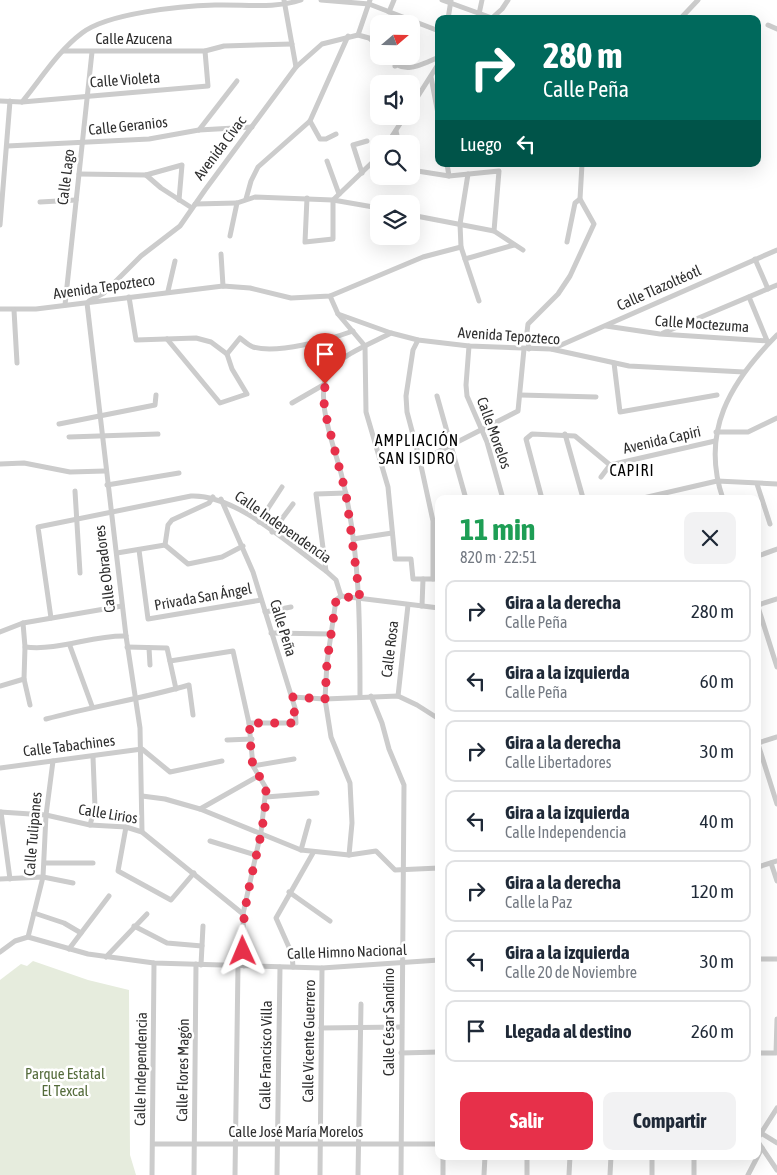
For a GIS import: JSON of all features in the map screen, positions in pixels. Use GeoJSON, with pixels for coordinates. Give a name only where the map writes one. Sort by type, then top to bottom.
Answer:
{"type":"FeatureCollection","features":[{"type":"Feature","properties":{"kind":"street"},"geometry":{"type":"LineString","coordinates":[[22,102],[64,51],[83,32],[98,24],[131,14],[213,5],[285,3],[301,0]]}},
{"type":"Feature","properties":{"kind":"street"},"geometry":{"type":"LineString","coordinates":[[321,0],[369,2],[396,15]]}},
{"type":"Feature","properties":{"kind":"street"},"geometry":{"type":"LineString","coordinates":[[389,12],[394,0]]}},
{"type":"Feature","properties":{"kind":"street"},"geometry":{"type":"LineString","coordinates":[[442,0],[482,15]]}},
{"type":"Feature","properties":{"kind":"street"},"geometry":{"type":"LineString","coordinates":[[479,14],[482,0]]}},
{"type":"Feature","properties":{"kind":"street"},"geometry":{"type":"LineString","coordinates":[[495,15],[508,0]]}},
{"type":"Feature","properties":{"kind":"street"},"geometry":{"type":"LineString","coordinates":[[684,15],[698,0]]}},
{"type":"Feature","properties":{"kind":"street"},"geometry":{"type":"LineString","coordinates":[[369,2],[358,35],[370,39]]}},
{"type":"Feature","properties":{"kind":"street"},"geometry":{"type":"LineString","coordinates":[[449,15],[451,2]]}},
{"type":"Feature","properties":{"kind":"street"},"geometry":{"type":"LineString","coordinates":[[285,3],[296,67]]}},
{"type":"Feature","properties":{"kind":"street"},"geometry":{"type":"LineString","coordinates":[[420,25],[435,30]]}},
{"type":"Feature","properties":{"kind":"street"},"geometry":{"type":"LineString","coordinates":[[768,25],[777,29]]}},
{"type":"Feature","properties":{"kind":"street","name":"Avenida Civac"},"geometry":{"type":"LineString","coordinates":[[87,303],[104,293],[141,256],[180,226],[296,67],[322,44],[358,35]]}},
{"type":"Feature","properties":{"kind":"street"},"geometry":{"type":"LineString","coordinates":[[246,199],[251,181],[258,167],[310,121],[348,36]]}},
{"type":"Feature","properties":{"kind":"street","name":"Calle Azucena"},"geometry":{"type":"LineString","coordinates":[[64,51],[205,51],[224,46],[292,44]]}},
{"type":"Feature","properties":{"kind":"street","name":"Calle Violeta"},"geometry":{"type":"LineString","coordinates":[[10,101],[22,102],[208,86],[205,51]]}},
{"type":"Feature","properties":{"kind":"street","name":"Calle Lago"},"geometry":{"type":"LineString","coordinates":[[65,305],[92,52]]}},
{"type":"Feature","properties":{"kind":"street"},"geometry":{"type":"LineString","coordinates":[[395,66],[412,68],[435,59]]}},
{"type":"Feature","properties":{"kind":"street"},"geometry":{"type":"LineString","coordinates":[[420,94],[435,70]]}},
{"type":"Feature","properties":{"kind":"street"},"geometry":{"type":"LineString","coordinates":[[431,77],[435,98]]}},
{"type":"Feature","properties":{"kind":"street"},"geometry":{"type":"LineString","coordinates":[[199,130],[237,81]]}},
{"type":"Feature","properties":{"kind":"street"},"geometry":{"type":"LineString","coordinates":[[0,101],[10,101],[0,225]]}},
{"type":"Feature","properties":{"kind":"street"},"geometry":{"type":"LineString","coordinates":[[310,121],[320,139],[326,139],[336,134]]}},
{"type":"Feature","properties":{"kind":"street"},"geometry":{"type":"LineString","coordinates":[[393,135],[399,125]]}},
{"type":"Feature","properties":{"kind":"street","name":"Calle Geranios"},"geometry":{"type":"LineString","coordinates":[[7,146],[149,139],[199,130],[252,127]]}},
{"type":"Feature","properties":{"kind":"street"},"geometry":{"type":"LineString","coordinates":[[396,130],[397,135]]}},
{"type":"Feature","properties":{"kind":"street"},"geometry":{"type":"LineString","coordinates":[[362,174],[353,145],[367,141]]}},
{"type":"Feature","properties":{"kind":"street"},"geometry":{"type":"LineString","coordinates":[[328,161],[339,194]]}},
{"type":"Feature","properties":{"kind":"street"},"geometry":{"type":"LineString","coordinates":[[79,174],[146,175],[182,165],[179,200]]}},
{"type":"Feature","properties":{"kind":"street"},"geometry":{"type":"LineString","coordinates":[[307,198],[305,242],[333,239],[334,200],[370,166]]}},
{"type":"Feature","properties":{"kind":"street"},"geometry":{"type":"LineString","coordinates":[[448,167],[449,176]]}},
{"type":"Feature","properties":{"kind":"street"},"geometry":{"type":"LineString","coordinates":[[420,461],[518,411],[527,348],[528,324],[562,288],[594,224],[580,199],[582,167]]}},
{"type":"Feature","properties":{"kind":"street"},"geometry":{"type":"LineString","coordinates":[[420,171],[449,176],[499,171],[494,231]]}},
{"type":"Feature","properties":{"kind":"street"},"geometry":{"type":"LineString","coordinates":[[468,174],[460,224],[461,247],[479,301]]}},
{"type":"Feature","properties":{"kind":"street"},"geometry":{"type":"LineString","coordinates":[[146,175],[179,200],[193,206],[237,202],[255,197],[334,200],[370,206]]}},
{"type":"Feature","properties":{"kind":"street"},"geometry":{"type":"LineString","coordinates":[[567,242],[575,203],[580,199]]}},
{"type":"Feature","properties":{"kind":"street"},"geometry":{"type":"LineString","coordinates":[[40,202],[76,200]]}},
{"type":"Feature","properties":{"kind":"street"},"geometry":{"type":"LineString","coordinates":[[230,236],[237,202]]}},
{"type":"Feature","properties":{"kind":"street"},"geometry":{"type":"LineString","coordinates":[[420,217],[494,231],[523,250]]}},
{"type":"Feature","properties":{"kind":"street"},"geometry":{"type":"LineString","coordinates":[[465,259],[514,245]]}},
{"type":"Feature","properties":{"kind":"street","name":"Avenida Tepozteco"},"geometry":{"type":"LineString","coordinates":[[0,309],[14,310],[87,303],[168,291],[223,286],[250,288],[291,298],[330,296],[423,257],[461,247]]}},
{"type":"Feature","properties":{"kind":"street","name":"Calle Tlazoltéotl"},"geometry":{"type":"LineString","coordinates":[[551,349],[777,250]]}},
{"type":"Feature","properties":{"kind":"street"},"geometry":{"type":"LineString","coordinates":[[221,254],[223,286]]}},
{"type":"Feature","properties":{"kind":"street"},"geometry":{"type":"LineString","coordinates":[[755,259],[768,289]]}},
{"type":"Feature","properties":{"kind":"street"},"geometry":{"type":"LineString","coordinates":[[168,291],[175,261]]}},
{"type":"Feature","properties":{"kind":"street"},"geometry":{"type":"LineString","coordinates":[[660,334],[777,285]]}},
{"type":"Feature","properties":{"kind":"street"},"geometry":{"type":"LineString","coordinates":[[129,296],[136,340],[196,338],[211,342],[227,354],[232,369],[247,394],[220,403],[167,339]]}},
{"type":"Feature","properties":{"kind":"street"},"geometry":{"type":"LineString","coordinates":[[330,296],[338,314],[364,345],[366,412],[387,485],[395,559],[411,559],[413,579],[435,579]]}},
{"type":"Feature","properties":{"kind":"street"},"geometry":{"type":"LineString","coordinates":[[749,297],[768,342]]}},
{"type":"Feature","properties":{"kind":"street","name":"Calle Obradores"},"geometry":{"type":"LineString","coordinates":[[87,303],[105,472],[142,749],[142,832]]}},
{"type":"Feature","properties":{"kind":"street"},"geometry":{"type":"LineString","coordinates":[[14,310],[16,363]]}},
{"type":"Feature","properties":{"kind":"street","name":"Avenida Tepozteco"},"geometry":{"type":"LineString","coordinates":[[338,314],[391,333],[418,340],[469,346],[551,349],[614,363],[744,372]]}},
{"type":"Feature","properties":{"kind":"street","name":"Calle Moctezuma"},"geometry":{"type":"LineString","coordinates":[[604,326],[660,334],[768,342]]}},
{"type":"Feature","properties":{"kind":"street"},"geometry":{"type":"LineString","coordinates":[[227,354],[240,338],[250,346],[268,348],[319,342],[353,331]]}},
{"type":"Feature","properties":{"kind":"street"},"geometry":{"type":"LineString","coordinates":[[360,696],[360,599],[346,494],[324,408],[325,384],[329,371],[342,360],[364,345],[391,333]]}},
{"type":"Feature","properties":{"kind":"street","name":"Avenida Capiri"},"geometry":{"type":"LineString","coordinates":[[722,495],[714,461],[716,432],[731,394],[744,372],[768,342],[777,335]]}},
{"type":"Feature","properties":{"kind":"street"},"geometry":{"type":"LineString","coordinates":[[418,340],[413,350],[406,396],[406,412],[425,480],[435,538]]}},
{"type":"Feature","properties":{"kind":"street","name":"Calle Morelos"},"geometry":{"type":"LineString","coordinates":[[469,346],[466,385],[471,407],[482,428],[502,495]]}},
{"type":"Feature","properties":{"kind":"street"},"geometry":{"type":"LineString","coordinates":[[614,363],[620,412],[717,396]]}},
{"type":"Feature","properties":{"kind":"street"},"geometry":{"type":"LineString","coordinates":[[292,403],[325,384]]}},
{"type":"Feature","properties":{"kind":"street"},"geometry":{"type":"LineString","coordinates":[[59,424],[155,405],[156,395]]}},
{"type":"Feature","properties":{"kind":"street"},"geometry":{"type":"LineString","coordinates":[[520,395],[596,397]]}},
{"type":"Feature","properties":{"kind":"street"},"geometry":{"type":"LineString","coordinates":[[437,396],[465,495]]}},
{"type":"Feature","properties":{"kind":"street"},"geometry":{"type":"LineString","coordinates":[[716,432],[748,432],[777,418]]}},
{"type":"Feature","properties":{"kind":"street"},"geometry":{"type":"LineString","coordinates":[[70,437],[158,434]]}},
{"type":"Feature","properties":{"kind":"street","name":"Avenida Capiri"},"geometry":{"type":"LineString","coordinates":[[541,495],[526,439],[532,434],[565,434],[575,436],[610,465],[715,441]]}},
{"type":"Feature","properties":{"kind":"street"},"geometry":{"type":"LineString","coordinates":[[565,434],[582,495]]}},
{"type":"Feature","properties":{"kind":"street"},"geometry":{"type":"LineString","coordinates":[[0,464],[24,463],[70,472],[105,472]]}},
{"type":"Feature","properties":{"kind":"street"},"geometry":{"type":"LineString","coordinates":[[601,477],[610,465]]}},
{"type":"Feature","properties":{"kind":"street"},"geometry":{"type":"LineString","coordinates":[[107,488],[179,473]]}},
{"type":"Feature","properties":{"kind":"street"},"geometry":{"type":"LineString","coordinates":[[656,495],[717,481],[777,484]]}},
{"type":"Feature","properties":{"kind":"street"},"geometry":{"type":"LineString","coordinates":[[757,484],[761,495]]}},
{"type":"Feature","properties":{"kind":"street"},"geometry":{"type":"LineString","coordinates":[[259,522],[282,487]]}},
{"type":"Feature","properties":{"kind":"street"},"geometry":{"type":"LineString","coordinates":[[75,491],[80,573]]}},
{"type":"Feature","properties":{"kind":"street"},"geometry":{"type":"LineString","coordinates":[[326,571],[316,494],[346,494]]}},
{"type":"Feature","properties":{"kind":"street","name":"Calle Independencia"},"geometry":{"type":"LineString","coordinates":[[51,618],[38,527],[191,496],[221,499],[259,522],[336,580],[341,596]]}},
{"type":"Feature","properties":{"kind":"street"},"geometry":{"type":"LineString","coordinates":[[761,496],[770,524]]}},
{"type":"Feature","properties":{"kind":"street"},"geometry":{"type":"LineString","coordinates":[[165,545],[168,525],[172,520],[209,503],[213,497]]}},
{"type":"Feature","properties":{"kind":"street","name":"Calle Peña"},"geometry":{"type":"LineString","coordinates":[[221,499],[243,546],[292,697],[296,723],[249,723]]}},
{"type":"Feature","properties":{"kind":"street"},"geometry":{"type":"LineString","coordinates":[[272,532],[293,504]]}},
{"type":"Feature","properties":{"kind":"street"},"geometry":{"type":"LineString","coordinates":[[353,539],[392,532]]}},
{"type":"Feature","properties":{"kind":"street"},"geometry":{"type":"LineString","coordinates":[[165,545],[188,564],[222,557],[243,546]]}},
{"type":"Feature","properties":{"kind":"street"},"geometry":{"type":"LineString","coordinates":[[117,553],[165,545]]}},
{"type":"Feature","properties":{"kind":"street"},"geometry":{"type":"LineString","coordinates":[[761,555],[777,549]]}},
{"type":"Feature","properties":{"kind":"street","name":"Privada San Ángel"},"geometry":{"type":"LineString","coordinates":[[139,550],[148,618],[261,600]]}},
{"type":"Feature","properties":{"kind":"street"},"geometry":{"type":"LineString","coordinates":[[422,606],[423,579]]}},
{"type":"Feature","properties":{"kind":"street"},"geometry":{"type":"LineString","coordinates":[[350,855],[352,823],[350,783],[331,737],[325,699],[336,600],[341,596],[435,608]]}},
{"type":"Feature","properties":{"kind":"street"},"geometry":{"type":"LineString","coordinates":[[761,605],[777,599]]}},
{"type":"Feature","properties":{"kind":"street","name":"Calle Rosa"},"geometry":{"type":"LineString","coordinates":[[398,696],[408,605]]}},
{"type":"Feature","properties":{"kind":"street"},"geometry":{"type":"LineString","coordinates":[[0,632],[22,623],[122,606]]}},
{"type":"Feature","properties":{"kind":"street"},"geometry":{"type":"LineString","coordinates":[[265,612],[291,607]]}},
{"type":"Feature","properties":{"kind":"street"},"geometry":{"type":"LineString","coordinates":[[761,616],[777,667]]}},
{"type":"Feature","properties":{"kind":"street"},"geometry":{"type":"LineString","coordinates":[[22,623],[25,647],[24,679],[30,705]]}},
{"type":"Feature","properties":{"kind":"street"},"geometry":{"type":"LineString","coordinates":[[271,633],[331,634]]}},
{"type":"Feature","properties":{"kind":"street"},"geometry":{"type":"LineString","coordinates":[[25,647],[53,648],[70,646],[97,637],[126,636]]}},
{"type":"Feature","properties":{"kind":"street"},"geometry":{"type":"LineString","coordinates":[[70,646],[92,706]]}},
{"type":"Feature","properties":{"kind":"street"},"geometry":{"type":"LineString","coordinates":[[127,647],[167,648],[176,689]]}},
{"type":"Feature","properties":{"kind":"street"},"geometry":{"type":"LineString","coordinates":[[149,648],[150,665]]}},
{"type":"Feature","properties":{"kind":"street"},"geometry":{"type":"LineString","coordinates":[[170,661],[233,651],[252,739],[253,766],[266,788],[261,832],[243,914],[235,1175]]}},
{"type":"Feature","properties":{"kind":"street"},"geometry":{"type":"LineString","coordinates":[[0,686],[24,679]]}},
{"type":"Feature","properties":{"kind":"street"},"geometry":{"type":"LineString","coordinates":[[46,719],[92,706],[136,700],[188,685],[193,715]]}},
{"type":"Feature","properties":{"kind":"street"},"geometry":{"type":"LineString","coordinates":[[292,697],[325,699],[360,696],[398,696],[417,704],[435,716]]}},
{"type":"Feature","properties":{"kind":"street","name":"Calle César Sandino"},"geometry":{"type":"LineString","coordinates":[[370,696],[382,723],[389,749],[404,785],[400,1175]]}},
{"type":"Feature","properties":{"kind":"street"},"geometry":{"type":"LineString","coordinates":[[761,743],[777,737]]}},
{"type":"Feature","properties":{"kind":"street"},"geometry":{"type":"LineString","coordinates":[[227,740],[252,739]]}},
{"type":"Feature","properties":{"kind":"street"},"geometry":{"type":"LineString","coordinates":[[142,749],[170,772],[222,761]]}},
{"type":"Feature","properties":{"kind":"street","name":"Calle Tabachines"},"geometry":{"type":"LineString","coordinates":[[0,768],[142,749]]}},
{"type":"Feature","properties":{"kind":"street"},"geometry":{"type":"LineString","coordinates":[[761,753],[777,804]]}},
{"type":"Feature","properties":{"kind":"street"},"geometry":{"type":"LineString","coordinates":[[90,825],[95,806],[92,757]]}},
{"type":"Feature","properties":{"kind":"street"},"geometry":{"type":"LineString","coordinates":[[253,766],[294,759]]}},
{"type":"Feature","properties":{"kind":"street","name":"Calle Tulipanes"},"geometry":{"type":"LineString","coordinates":[[28,937],[45,863],[46,815],[53,761]]}},
{"type":"Feature","properties":{"kind":"street"},"geometry":{"type":"LineString","coordinates":[[200,809],[260,775]]}},
{"type":"Feature","properties":{"kind":"street"},"geometry":{"type":"LineString","coordinates":[[266,797],[317,793]]}},
{"type":"Feature","properties":{"kind":"street"},"geometry":{"type":"LineString","coordinates":[[142,796],[166,799],[200,809],[261,832],[284,844],[313,853],[350,855],[376,851],[395,870],[435,868]]}},
{"type":"Feature","properties":{"kind":"street"},"geometry":{"type":"LineString","coordinates":[[1,812],[10,879]]}},
{"type":"Feature","properties":{"kind":"street","name":"Calle Lirios"},"geometry":{"type":"LineString","coordinates":[[1,812],[46,815],[90,825],[126,827],[142,832],[243,914]]}},
{"type":"Feature","properties":{"kind":"street"},"geometry":{"type":"LineString","coordinates":[[301,850],[309,821]]}},
{"type":"Feature","properties":{"kind":"street"},"geometry":{"type":"LineString","coordinates":[[126,827],[118,871],[171,900],[194,873]]}},
{"type":"Feature","properties":{"kind":"street"},"geometry":{"type":"LineString","coordinates":[[210,840],[256,855]]}},
{"type":"Feature","properties":{"kind":"street"},"geometry":{"type":"LineString","coordinates":[[293,967],[292,954],[276,918],[289,892],[313,853]]}},
{"type":"Feature","properties":{"kind":"street"},"geometry":{"type":"LineString","coordinates":[[761,866],[774,862],[777,881]]}},
{"type":"Feature","properties":{"kind":"street"},"geometry":{"type":"LineString","coordinates":[[45,863],[93,863]]}},
{"type":"Feature","properties":{"kind":"street"},"geometry":{"type":"LineString","coordinates":[[0,879],[43,877],[73,883]]}},
{"type":"Feature","properties":{"kind":"street"},"geometry":{"type":"LineString","coordinates":[[289,892],[330,921]]}},
{"type":"Feature","properties":{"kind":"street"},"geometry":{"type":"LineString","coordinates":[[69,949],[110,896]]}},
{"type":"Feature","properties":{"kind":"street"},"geometry":{"type":"LineString","coordinates":[[34,913],[64,923],[81,933]]}},
{"type":"Feature","properties":{"kind":"street"},"geometry":{"type":"LineString","coordinates":[[106,957],[147,914]]}},
{"type":"Feature","properties":{"kind":"street"},"geometry":{"type":"LineString","coordinates":[[134,926],[167,943],[202,946]]}},
{"type":"Feature","properties":{"kind":"street","name":"Calle Flores Magón"},"geometry":{"type":"LineString","coordinates":[[194,1175],[199,965],[203,926]]}},
{"type":"Feature","properties":{"kind":"street"},"geometry":{"type":"LineString","coordinates":[[0,952],[15,941],[28,937]]}},
{"type":"Feature","properties":{"kind":"street","name":"Calle Himno Nacional"},"geometry":{"type":"LineString","coordinates":[[28,937],[106,957],[154,963],[322,968],[435,960]]}},
{"type":"Feature","properties":{"kind":"street"},"geometry":{"type":"LineString","coordinates":[[761,959],[777,959]]}},
{"type":"Feature","properties":{"kind":"street","name":"Calle Independencia"},"geometry":{"type":"LineString","coordinates":[[152,1175],[154,963]]}},
{"type":"Feature","properties":{"kind":"street","name":"Calle Francisco Villa"},"geometry":{"type":"LineString","coordinates":[[277,1175],[280,967]]}},
{"type":"Feature","properties":{"kind":"street","name":"Calle Vicente Guerrero"},"geometry":{"type":"LineString","coordinates":[[320,1175],[322,968]]}},
{"type":"Feature","properties":{"kind":"street"},"geometry":{"type":"LineString","coordinates":[[358,1175],[361,1004]]}},
{"type":"Feature","properties":{"kind":"street"},"geometry":{"type":"LineString","coordinates":[[761,1053],[776,1053],[777,1019]]}},
{"type":"Feature","properties":{"kind":"street"},"geometry":{"type":"LineString","coordinates":[[322,1028],[401,1027]]}},
{"type":"Feature","properties":{"kind":"street"},"geometry":{"type":"LineString","coordinates":[[401,1053],[435,1052]]}},
{"type":"Feature","properties":{"kind":"street"},"geometry":{"type":"LineString","coordinates":[[777,1108],[761,1133],[777,1144]]}},
{"type":"Feature","properties":{"kind":"street","name":"Calle José María Morelos"},"geometry":{"type":"LineString","coordinates":[[153,1144],[435,1144]]}},
{"type":"Feature","properties":{"kind":"street"},"geometry":{"type":"LineString","coordinates":[[762,1148],[777,1170]]}},
{"type":"Feature","properties":{"kind":"street"},"geometry":{"type":"LineString","coordinates":[[443,1175],[444,1160]]}},
{"type":"Feature","properties":{"kind":"street"},"geometry":{"type":"LineString","coordinates":[[484,1160],[484,1175]]}},
{"type":"Feature","properties":{"kind":"street"},"geometry":{"type":"LineString","coordinates":[[527,1160],[527,1175]]}},
{"type":"Feature","properties":{"kind":"street"},"geometry":{"type":"LineString","coordinates":[[569,1175],[570,1160]]}},
{"type":"Feature","properties":{"kind":"street"},"geometry":{"type":"LineString","coordinates":[[610,1175],[611,1160]]}},
{"type":"Feature","properties":{"kind":"street"},"geometry":{"type":"LineString","coordinates":[[652,1160],[652,1175]]}},
{"type":"Feature","properties":{"kind":"street"},"geometry":{"type":"LineString","coordinates":[[694,1160],[694,1175]]}},
{"type":"Feature","properties":{"kind":"street"},"geometry":{"type":"LineString","coordinates":[[748,1175],[756,1160]]}},
{"type":"Feature","properties":{"kind":"green space","name":"Parque Estatal El Texcal"},"geometry":{"type":"Polygon","coordinates":[[[33,961],[88,980],[129,990],[130,1155],[136,1175],[0,1175],[0,980],[21,964],[27,966],[33,961]]]}},
{"type":"Feature","properties":{"kind":"district","name":"AMPLIACIÓN SAN ISIDRO"},"geometry":{"type":"Point","coordinates":[417,449]}},
{"type":"Feature","properties":{"kind":"district","name":"CAPIRI"},"geometry":{"type":"Point","coordinates":[632,470]}},
{"type":"Feature","properties":{"kind":"route"},"geometry":{"type":"LineString","coordinates":[[243,951],[243,914],[261,832],[266,797],[264,781],[253,766],[252,739],[249,723],[296,723],[292,697],[325,699],[327,662],[336,600],[341,596],[360,599],[350,514],[342,475],[324,408],[325,384]]}}]}
